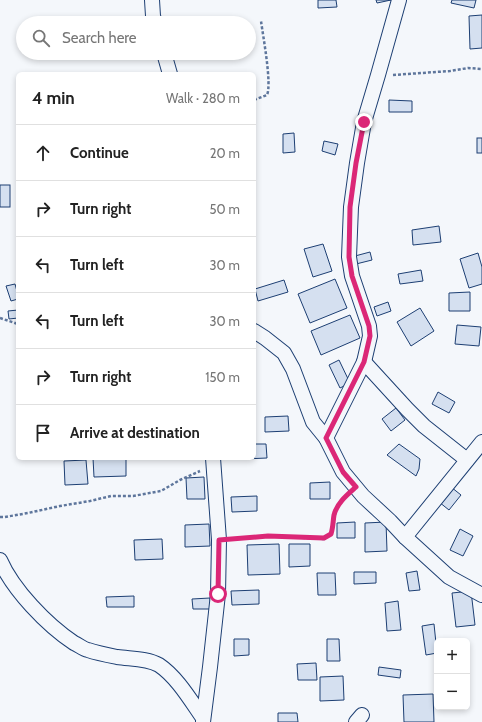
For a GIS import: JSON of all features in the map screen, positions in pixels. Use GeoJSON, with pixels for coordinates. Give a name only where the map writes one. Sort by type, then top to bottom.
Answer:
{"type":"FeatureCollection","features":[{"type":"Feature","properties":{"kind":"street"},"geometry":{"type":"LineString","coordinates":[[152,0],[153,16]]}},
{"type":"Feature","properties":{"kind":"street"},"geometry":{"type":"LineString","coordinates":[[326,438],[364,362],[370,336],[369,326],[352,276],[349,257],[350,207],[356,163],[364,122],[399,0]]}},
{"type":"Feature","properties":{"kind":"street"},"geometry":{"type":"LineString","coordinates":[[166,60],[169,72]]}},
{"type":"Feature","properties":{"kind":"street"},"geometry":{"type":"LineString","coordinates":[[256,331],[284,353],[293,368],[313,422],[326,438],[343,472],[363,496],[449,577],[482,595]]}},
{"type":"Feature","properties":{"kind":"street"},"geometry":{"type":"LineString","coordinates":[[364,362],[407,410],[424,426],[467,460]]}},
{"type":"Feature","properties":{"kind":"street"},"geometry":{"type":"LineString","coordinates":[[405,537],[482,442]]}},
{"type":"Feature","properties":{"kind":"street"},"geometry":{"type":"LineString","coordinates":[[203,720],[218,594],[219,540],[213,461]]}},
{"type":"Feature","properties":{"kind":"street"},"geometry":{"type":"LineString","coordinates":[[0,560],[17,590],[64,636],[85,650],[117,657],[148,660],[157,664],[168,672],[185,692],[203,720]]}},
{"type":"Feature","properties":{"kind":"path"},"geometry":{"type":"LineString","coordinates":[[256,99],[267,94],[268,92],[268,73],[261,21]]}},
{"type":"Feature","properties":{"kind":"path"},"geometry":{"type":"LineString","coordinates":[[378,75],[450,71],[468,68],[482,69]]}},
{"type":"Feature","properties":{"kind":"path"},"geometry":{"type":"LineString","coordinates":[[0,318],[16,323]]}},
{"type":"Feature","properties":{"kind":"path"},"geometry":{"type":"LineString","coordinates":[[0,517],[28,513],[111,496],[133,496],[161,491],[213,461]]}},
{"type":"Feature","properties":{"kind":"path"},"geometry":{"type":"LineString","coordinates":[[219,540],[268,536],[324,538],[331,534],[335,512],[338,506],[356,487]]}},
{"type":"Feature","properties":{"kind":"building"},"geometry":{"type":"Polygon","coordinates":[[[318,0],[336,0],[337,7],[318,8],[318,0]]]}},
{"type":"Feature","properties":{"kind":"building"},"geometry":{"type":"Polygon","coordinates":[[[376,0],[391,0],[377,3],[376,0]]]}},
{"type":"Feature","properties":{"kind":"building"},"geometry":{"type":"Polygon","coordinates":[[[452,0],[476,0],[474,8],[451,3],[452,0]]]}},
{"type":"Feature","properties":{"kind":"building"},"geometry":{"type":"Polygon","coordinates":[[[482,15],[482,48],[470,49],[469,16],[482,15]]]}},
{"type":"Feature","properties":{"kind":"building"},"geometry":{"type":"Polygon","coordinates":[[[389,100],[412,101],[412,112],[389,112],[389,100]]]}},
{"type":"Feature","properties":{"kind":"building"},"geometry":{"type":"Polygon","coordinates":[[[294,133],[295,152],[283,153],[283,134],[294,133]]]}},
{"type":"Feature","properties":{"kind":"building"},"geometry":{"type":"Polygon","coordinates":[[[477,138],[482,138],[482,153],[477,153],[477,138]]]}},
{"type":"Feature","properties":{"kind":"building"},"geometry":{"type":"Polygon","coordinates":[[[324,141],[338,144],[335,155],[322,151],[324,141]]]}},
{"type":"Feature","properties":{"kind":"building"},"geometry":{"type":"Polygon","coordinates":[[[0,185],[10,185],[10,207],[0,207],[0,185]]]}},
{"type":"Feature","properties":{"kind":"building"},"geometry":{"type":"Polygon","coordinates":[[[439,226],[441,242],[413,245],[412,230],[439,226]]]}},
{"type":"Feature","properties":{"kind":"building"},"geometry":{"type":"Polygon","coordinates":[[[323,244],[332,271],[313,277],[304,249],[323,244]]]}},
{"type":"Feature","properties":{"kind":"building"},"geometry":{"type":"Polygon","coordinates":[[[370,252],[372,260],[356,264],[355,256],[370,252]]]}},
{"type":"Feature","properties":{"kind":"building"},"geometry":{"type":"Polygon","coordinates":[[[478,253],[482,267],[482,284],[469,288],[460,259],[478,253]]]}},
{"type":"Feature","properties":{"kind":"building"},"geometry":{"type":"Polygon","coordinates":[[[421,270],[423,281],[400,284],[398,274],[421,270]]]}},
{"type":"Feature","properties":{"kind":"building"},"geometry":{"type":"Polygon","coordinates":[[[335,279],[347,308],[310,323],[298,294],[335,279]]]}},
{"type":"Feature","properties":{"kind":"building"},"geometry":{"type":"Polygon","coordinates":[[[284,280],[288,292],[258,301],[256,289],[284,280]]]}},
{"type":"Feature","properties":{"kind":"building"},"geometry":{"type":"Polygon","coordinates":[[[15,284],[16,300],[11,301],[6,286],[15,284]]]}},
{"type":"Feature","properties":{"kind":"building"},"geometry":{"type":"Polygon","coordinates":[[[470,292],[470,311],[449,311],[449,293],[470,292]]]}},
{"type":"Feature","properties":{"kind":"building"},"geometry":{"type":"Polygon","coordinates":[[[388,302],[391,311],[377,316],[374,307],[388,302]]]}},
{"type":"Feature","properties":{"kind":"building"},"geometry":{"type":"Polygon","coordinates":[[[420,308],[434,331],[411,346],[397,322],[420,308]]]}},
{"type":"Feature","properties":{"kind":"building"},"geometry":{"type":"Polygon","coordinates":[[[16,310],[16,318],[9,319],[8,311],[16,310]]]}},
{"type":"Feature","properties":{"kind":"building"},"geometry":{"type":"Polygon","coordinates":[[[350,315],[360,338],[321,355],[311,331],[350,315]]]}},
{"type":"Feature","properties":{"kind":"building"},"geometry":{"type":"Polygon","coordinates":[[[457,325],[481,327],[479,346],[455,344],[457,325]]]}},
{"type":"Feature","properties":{"kind":"building"},"geometry":{"type":"Polygon","coordinates":[[[339,360],[350,383],[340,388],[329,365],[339,360]]]}},
{"type":"Feature","properties":{"kind":"building"},"geometry":{"type":"Polygon","coordinates":[[[438,392],[455,402],[449,413],[432,404],[438,392]]]}},
{"type":"Feature","properties":{"kind":"building"},"geometry":{"type":"Polygon","coordinates":[[[396,408],[405,420],[391,431],[382,419],[396,408]]]}},
{"type":"Feature","properties":{"kind":"building"},"geometry":{"type":"Polygon","coordinates":[[[288,416],[289,431],[265,432],[265,417],[288,416]]]}},
{"type":"Feature","properties":{"kind":"building"},"geometry":{"type":"Polygon","coordinates":[[[256,444],[266,444],[267,458],[256,458],[256,444]]]}},
{"type":"Feature","properties":{"kind":"building"},"geometry":{"type":"Polygon","coordinates":[[[399,444],[420,459],[419,469],[416,476],[387,455],[399,444]]]}},
{"type":"Feature","properties":{"kind":"building"},"geometry":{"type":"Polygon","coordinates":[[[86,460],[88,484],[65,485],[64,461],[86,460]]]}},
{"type":"Feature","properties":{"kind":"building"},"geometry":{"type":"Polygon","coordinates":[[[93,460],[126,460],[126,476],[94,477],[93,460]]]}},
{"type":"Feature","properties":{"kind":"building"},"geometry":{"type":"Polygon","coordinates":[[[204,477],[205,499],[187,499],[186,478],[204,477]]]}},
{"type":"Feature","properties":{"kind":"building"},"geometry":{"type":"Polygon","coordinates":[[[330,482],[330,499],[310,499],[310,483],[330,482]]]}},
{"type":"Feature","properties":{"kind":"building"},"geometry":{"type":"Polygon","coordinates":[[[451,487],[461,495],[449,510],[439,502],[451,487]]]}},
{"type":"Feature","properties":{"kind":"building"},"geometry":{"type":"Polygon","coordinates":[[[257,496],[257,511],[232,512],[231,497],[257,496]]]}},
{"type":"Feature","properties":{"kind":"building"},"geometry":{"type":"Polygon","coordinates":[[[355,522],[355,538],[337,538],[337,523],[355,522]]]}},
{"type":"Feature","properties":{"kind":"building"},"geometry":{"type":"Polygon","coordinates":[[[386,522],[387,551],[365,552],[365,523],[386,522]]]}},
{"type":"Feature","properties":{"kind":"building"},"geometry":{"type":"Polygon","coordinates":[[[209,524],[210,546],[185,547],[185,525],[209,524]]]}},
{"type":"Feature","properties":{"kind":"building"},"geometry":{"type":"Polygon","coordinates":[[[460,529],[473,536],[463,556],[450,550],[460,529]]]}},
{"type":"Feature","properties":{"kind":"building"},"geometry":{"type":"Polygon","coordinates":[[[162,539],[163,559],[135,560],[134,540],[162,539]]]}},
{"type":"Feature","properties":{"kind":"building"},"geometry":{"type":"Polygon","coordinates":[[[279,544],[280,574],[248,575],[247,545],[279,544]]]}},
{"type":"Feature","properties":{"kind":"building"},"geometry":{"type":"Polygon","coordinates":[[[289,544],[310,544],[310,566],[289,567],[289,544]]]}},
{"type":"Feature","properties":{"kind":"building"},"geometry":{"type":"Polygon","coordinates":[[[417,571],[420,590],[409,591],[406,573],[417,571]]]}},
{"type":"Feature","properties":{"kind":"building"},"geometry":{"type":"Polygon","coordinates":[[[354,572],[376,572],[376,583],[354,584],[354,572]]]}},
{"type":"Feature","properties":{"kind":"building"},"geometry":{"type":"Polygon","coordinates":[[[317,573],[335,573],[336,595],[318,595],[317,573]]]}},
{"type":"Feature","properties":{"kind":"building"},"geometry":{"type":"Polygon","coordinates":[[[259,590],[259,604],[232,605],[231,591],[259,590]]]}},
{"type":"Feature","properties":{"kind":"building"},"geometry":{"type":"Polygon","coordinates":[[[471,591],[475,625],[456,627],[452,593],[471,591]]]}},
{"type":"Feature","properties":{"kind":"building"},"geometry":{"type":"Polygon","coordinates":[[[134,596],[134,607],[107,607],[106,597],[134,596]]]}},
{"type":"Feature","properties":{"kind":"building"},"geometry":{"type":"Polygon","coordinates":[[[210,598],[211,609],[193,609],[192,599],[210,598]]]}},
{"type":"Feature","properties":{"kind":"building"},"geometry":{"type":"Polygon","coordinates":[[[398,601],[401,630],[387,631],[385,603],[398,601]]]}},
{"type":"Feature","properties":{"kind":"building"},"geometry":{"type":"Polygon","coordinates":[[[434,624],[435,638],[434,638],[434,654],[426,655],[422,626],[434,624]]]}},
{"type":"Feature","properties":{"kind":"building"},"geometry":{"type":"Polygon","coordinates":[[[234,639],[249,639],[249,655],[234,656],[234,639]]]}},
{"type":"Feature","properties":{"kind":"building"},"geometry":{"type":"Polygon","coordinates":[[[327,639],[339,639],[340,661],[327,661],[327,639]]]}},
{"type":"Feature","properties":{"kind":"building"},"geometry":{"type":"Polygon","coordinates":[[[316,663],[317,680],[298,680],[297,664],[316,663]]]}},
{"type":"Feature","properties":{"kind":"building"},"geometry":{"type":"Polygon","coordinates":[[[379,667],[401,670],[400,678],[378,675],[379,667]]]}},
{"type":"Feature","properties":{"kind":"building"},"geometry":{"type":"Polygon","coordinates":[[[343,676],[344,700],[320,701],[320,677],[343,676]]]}},
{"type":"Feature","properties":{"kind":"building"},"geometry":{"type":"Polygon","coordinates":[[[433,694],[434,722],[404,722],[403,695],[433,694]]]}},
{"type":"Feature","properties":{"kind":"building"},"geometry":{"type":"Polygon","coordinates":[[[278,713],[297,713],[298,722],[278,722],[278,713]]]}},
{"type":"Feature","properties":{"kind":"route"},"geometry":{"type":"LineString","coordinates":[[218,594],[219,540],[268,536],[324,538],[331,534],[335,512],[338,506],[356,487],[343,472],[326,438],[364,362],[370,336],[369,326],[352,276],[349,257],[350,207],[356,163],[364,122]]}}]}
